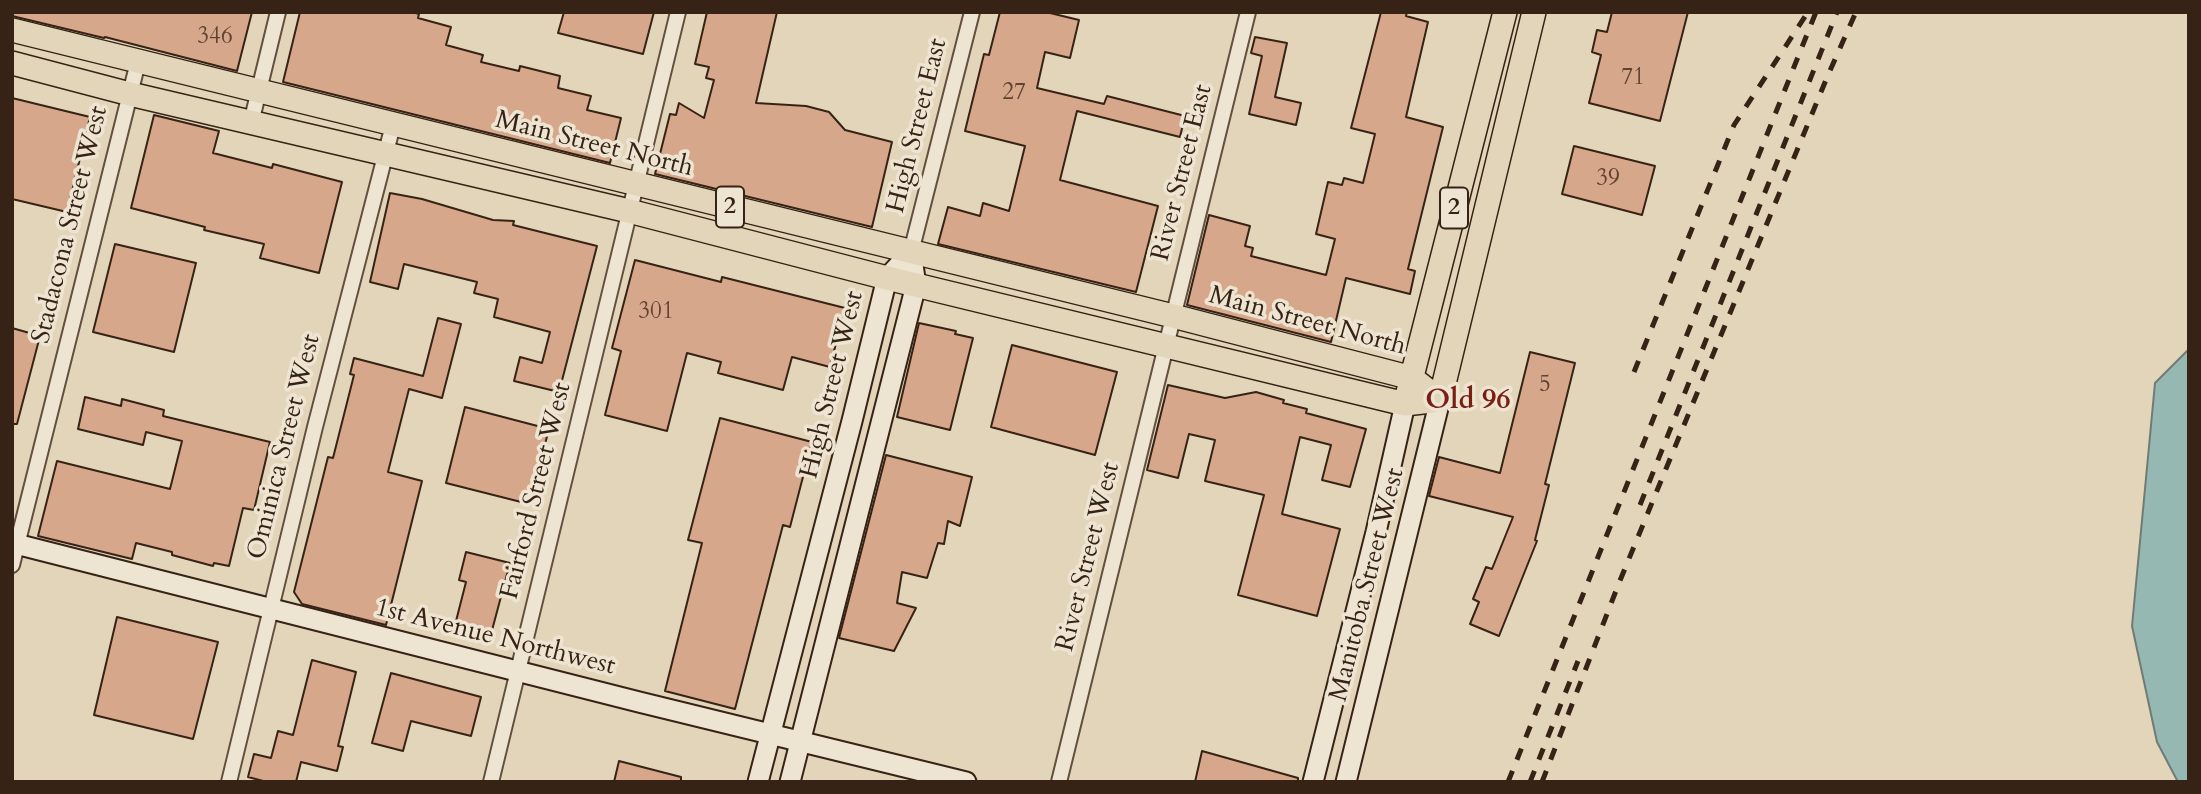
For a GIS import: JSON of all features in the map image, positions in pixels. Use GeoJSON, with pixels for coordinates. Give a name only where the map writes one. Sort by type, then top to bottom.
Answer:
{"type":"FeatureCollection","features":[{"type":"Feature","properties":{"kind":"main road","name":"2"},"geometry":{"type":"LineString","coordinates":[[1405,404],[1505,12]]}},
{"type":"Feature","properties":{"kind":"main road"},"geometry":{"type":"LineString","coordinates":[[1440,400],[1534,12]]}},
{"type":"Feature","properties":{"kind":"main road","name":"Main Street North"},"geometry":{"type":"LineString","coordinates":[[12,30],[1173,316],[1412,378],[1440,400]]}},
{"type":"Feature","properties":{"kind":"main road","name":"Main Street North"},"geometry":{"type":"LineString","coordinates":[[12,63],[130,94],[629,211],[887,278],[1405,404],[1440,400]]}},
{"type":"Feature","properties":{"kind":"main road","name":"High Street West"},"geometry":{"type":"LineString","coordinates":[[758,782],[887,278],[911,252]]}},
{"type":"Feature","properties":{"kind":"main road"},"geometry":{"type":"LineString","coordinates":[[790,782],[916,285],[911,252]]}},
{"type":"Feature","properties":{"kind":"main road","name":"Manitoba Street West"},"geometry":{"type":"LineString","coordinates":[[1346,782],[1440,400]]}},
{"type":"Feature","properties":{"kind":"main road","name":"Manitoba Street West"},"geometry":{"type":"LineString","coordinates":[[1313,782],[1376,533],[1405,404]]}},
{"type":"Feature","properties":{"kind":"main road","name":"1st Avenue Northwest"},"geometry":{"type":"LineString","coordinates":[[15,544],[966,782]]}},
{"type":"Feature","properties":{"kind":"street"},"geometry":{"type":"LineString","coordinates":[[251,122],[278,12]]}},
{"type":"Feature","properties":{"kind":"street","name":"Fairford Street West"},"geometry":{"type":"LineString","coordinates":[[491,782],[678,12]]}},
{"type":"Feature","properties":{"kind":"street","name":"High Street East"},"geometry":{"type":"LineString","coordinates":[[911,252],[972,12]]}},
{"type":"Feature","properties":{"kind":"street","name":"River Street East"},"geometry":{"type":"LineString","coordinates":[[1166,345],[1248,12]]}},
{"type":"Feature","properties":{"kind":"street","name":"Stadacona Street West"},"geometry":{"type":"LineString","coordinates":[[12,565],[15,544],[138,62]]}},
{"type":"Feature","properties":{"kind":"street","name":"Ominica Street West"},"geometry":{"type":"LineString","coordinates":[[229,782],[270,608],[393,125]]}},
{"type":"Feature","properties":{"kind":"street","name":"River Street West"},"geometry":{"type":"LineString","coordinates":[[1059,782],[1166,345]]}},
{"type":"Feature","properties":{"kind":"water"},"geometry":{"type":"Polygon","coordinates":[[[2189,349],[2189,782],[2178,782],[2157,742],[2132,626],[2155,383],[2189,349]]]}},
{"type":"Feature","properties":{"kind":"building"},"geometry":{"type":"Polygon","coordinates":[[[12,12],[252,12],[237,71],[12,16],[12,12]]]}},
{"type":"Feature","properties":{"kind":"building"},"geometry":{"type":"Polygon","coordinates":[[[300,12],[412,12],[419,14],[418,18],[451,27],[446,45],[483,55],[481,62],[519,71],[520,66],[560,76],[558,88],[591,96],[587,110],[621,118],[610,163],[283,82],[300,12]]]}},
{"type":"Feature","properties":{"kind":"building"},"geometry":{"type":"Polygon","coordinates":[[[564,12],[654,12],[643,54],[558,33],[564,12]]]}},
{"type":"Feature","properties":{"kind":"building"},"geometry":{"type":"Polygon","coordinates":[[[707,12],[777,12],[756,103],[806,106],[829,112],[845,130],[892,142],[872,227],[655,174],[670,114],[676,115],[679,103],[704,118],[714,80],[706,78],[709,67],[695,64],[707,12]]]}},
{"type":"Feature","properties":{"kind":"building"},"geometry":{"type":"Polygon","coordinates":[[[1000,12],[1046,12],[1079,20],[1070,58],[1045,52],[1037,88],[1104,104],[1107,96],[1185,116],[1180,137],[1077,111],[1060,180],[1158,206],[1136,292],[938,244],[948,207],[980,216],[983,203],[1009,211],[1025,146],[965,131],[984,54],[989,55],[1000,12]]]}},
{"type":"Feature","properties":{"kind":"building"},"geometry":{"type":"Polygon","coordinates":[[[1381,12],[1407,12],[1406,16],[1428,22],[1406,117],[1443,127],[1408,269],[1415,271],[1410,294],[1346,278],[1331,342],[1187,305],[1209,215],[1250,226],[1245,246],[1253,248],[1251,256],[1326,275],[1335,239],[1316,234],[1328,182],[1342,185],[1344,178],[1363,183],[1375,134],[1351,128],[1381,12]]]}},
{"type":"Feature","properties":{"kind":"building"},"geometry":{"type":"Polygon","coordinates":[[[1612,12],[1688,12],[1660,121],[1589,103],[1601,55],[1592,52],[1597,30],[1607,32],[1612,12]]]}},
{"type":"Feature","properties":{"kind":"building"},"geometry":{"type":"Polygon","coordinates":[[[1255,37],[1287,43],[1275,97],[1301,103],[1296,125],[1249,114],[1262,56],[1251,53],[1255,37]]]}},
{"type":"Feature","properties":{"kind":"building"},"geometry":{"type":"Polygon","coordinates":[[[12,98],[90,117],[67,212],[12,199],[12,98]]]}},
{"type":"Feature","properties":{"kind":"building"},"geometry":{"type":"Polygon","coordinates":[[[154,115],[219,131],[213,153],[272,168],[273,164],[342,182],[319,273],[260,258],[264,244],[204,230],[205,227],[131,208],[154,115]]]}},
{"type":"Feature","properties":{"kind":"building"},"geometry":{"type":"Polygon","coordinates":[[[1574,146],[1655,166],[1642,215],[1562,194],[1574,146]]]}},
{"type":"Feature","properties":{"kind":"building"},"geometry":{"type":"Polygon","coordinates":[[[390,193],[422,199],[493,220],[514,221],[513,225],[597,246],[559,392],[514,381],[520,357],[542,363],[550,332],[494,317],[498,299],[474,293],[477,282],[404,264],[398,289],[370,282],[390,193]]]}},
{"type":"Feature","properties":{"kind":"building"},"geometry":{"type":"Polygon","coordinates":[[[115,244],[196,263],[174,352],[93,332],[115,244]]]}},
{"type":"Feature","properties":{"kind":"building"},"geometry":{"type":"Polygon","coordinates":[[[635,260],[721,282],[722,277],[845,308],[830,367],[792,357],[783,390],[718,373],[721,362],[687,353],[667,431],[605,415],[621,351],[612,348],[635,260]]]}},
{"type":"Feature","properties":{"kind":"building"},"geometry":{"type":"Polygon","coordinates":[[[438,318],[461,324],[442,398],[409,389],[388,472],[422,481],[386,625],[302,604],[294,592],[328,457],[333,458],[354,375],[350,374],[354,358],[423,376],[438,318]]]}},
{"type":"Feature","properties":{"kind":"building"},"geometry":{"type":"Polygon","coordinates":[[[919,323],[956,331],[955,334],[973,338],[950,430],[897,417],[919,323]]]}},
{"type":"Feature","properties":{"kind":"building"},"geometry":{"type":"Polygon","coordinates":[[[12,328],[40,336],[17,424],[12,424],[12,328]]]}},
{"type":"Feature","properties":{"kind":"building"},"geometry":{"type":"Polygon","coordinates":[[[1012,345],[1117,372],[1095,455],[991,427],[1012,345]]]}},
{"type":"Feature","properties":{"kind":"building"},"geometry":{"type":"Polygon","coordinates":[[[1530,352],[1575,363],[1545,484],[1549,485],[1535,540],[1537,541],[1499,636],[1470,624],[1479,602],[1473,599],[1486,567],[1492,569],[1513,517],[1429,496],[1439,457],[1500,473],[1530,352]]]}},
{"type":"Feature","properties":{"kind":"building"},"geometry":{"type":"Polygon","coordinates":[[[1168,385],[1225,398],[1256,392],[1307,409],[1306,413],[1366,429],[1350,487],[1322,480],[1331,445],[1300,437],[1282,514],[1340,529],[1317,616],[1238,595],[1264,495],[1205,481],[1215,440],[1189,434],[1178,478],[1147,470],[1168,385]]]}},
{"type":"Feature","properties":{"kind":"building"},"geometry":{"type":"Polygon","coordinates":[[[85,397],[121,406],[122,399],[164,410],[163,416],[270,442],[254,510],[243,508],[229,566],[214,563],[213,566],[136,543],[132,559],[38,536],[57,461],[170,489],[182,441],[146,432],[143,445],[78,429],[85,397]]]}},
{"type":"Feature","properties":{"kind":"building"},"geometry":{"type":"Polygon","coordinates":[[[465,407],[549,429],[529,504],[446,483],[465,407]]]}},
{"type":"Feature","properties":{"kind":"building"},"geometry":{"type":"Polygon","coordinates":[[[720,418],[812,442],[790,527],[783,525],[735,709],[665,691],[702,543],[688,540],[720,418]]]}},
{"type":"Feature","properties":{"kind":"building"},"geometry":{"type":"Polygon","coordinates":[[[886,455],[972,477],[960,526],[948,521],[944,544],[938,543],[927,578],[902,572],[897,603],[916,608],[894,651],[839,638],[886,455]]]}},
{"type":"Feature","properties":{"kind":"building"},"geometry":{"type":"Polygon","coordinates":[[[466,552],[510,563],[491,634],[455,625],[466,582],[459,580],[466,552]]]}},
{"type":"Feature","properties":{"kind":"building"},"geometry":{"type":"Polygon","coordinates":[[[117,617],[218,642],[193,739],[94,715],[117,617]]]}},
{"type":"Feature","properties":{"kind":"building"},"geometry":{"type":"Polygon","coordinates":[[[312,660],[356,672],[338,746],[343,747],[337,771],[301,762],[296,782],[267,782],[248,777],[254,754],[271,758],[278,731],[293,735],[312,660]]]}},
{"type":"Feature","properties":{"kind":"building"},"geometry":{"type":"Polygon","coordinates":[[[391,673],[481,697],[471,736],[411,721],[403,751],[372,743],[391,673]]]}},
{"type":"Feature","properties":{"kind":"building"},"geometry":{"type":"Polygon","coordinates":[[[1202,751],[1298,778],[1298,782],[1195,782],[1202,751]]]}},
{"type":"Feature","properties":{"kind":"building"},"geometry":{"type":"Polygon","coordinates":[[[619,761],[681,777],[681,782],[614,782],[619,761]]]}},
{"type":"Feature","properties":{"kind":"railway"},"geometry":{"type":"LineString","coordinates":[[1634,372],[1734,125],[1808,12]]}},
{"type":"Feature","properties":{"kind":"railway"},"geometry":{"type":"LineString","coordinates":[[1508,782],[1816,12]]}},
{"type":"Feature","properties":{"kind":"railway"},"geometry":{"type":"LineString","coordinates":[[1640,505],[1837,12]]}},
{"type":"Feature","properties":{"kind":"railway"},"geometry":{"type":"LineString","coordinates":[[1542,782],[1619,583],[1856,12]]}},
{"type":"Feature","properties":{"kind":"railway"},"geometry":{"type":"LineString","coordinates":[[1530,782],[1578,661]]}},
{"type":"Feature","properties":{"kind":"district","name":"Old 96"},"geometry":{"type":"Point","coordinates":[1468,402]}}]}
